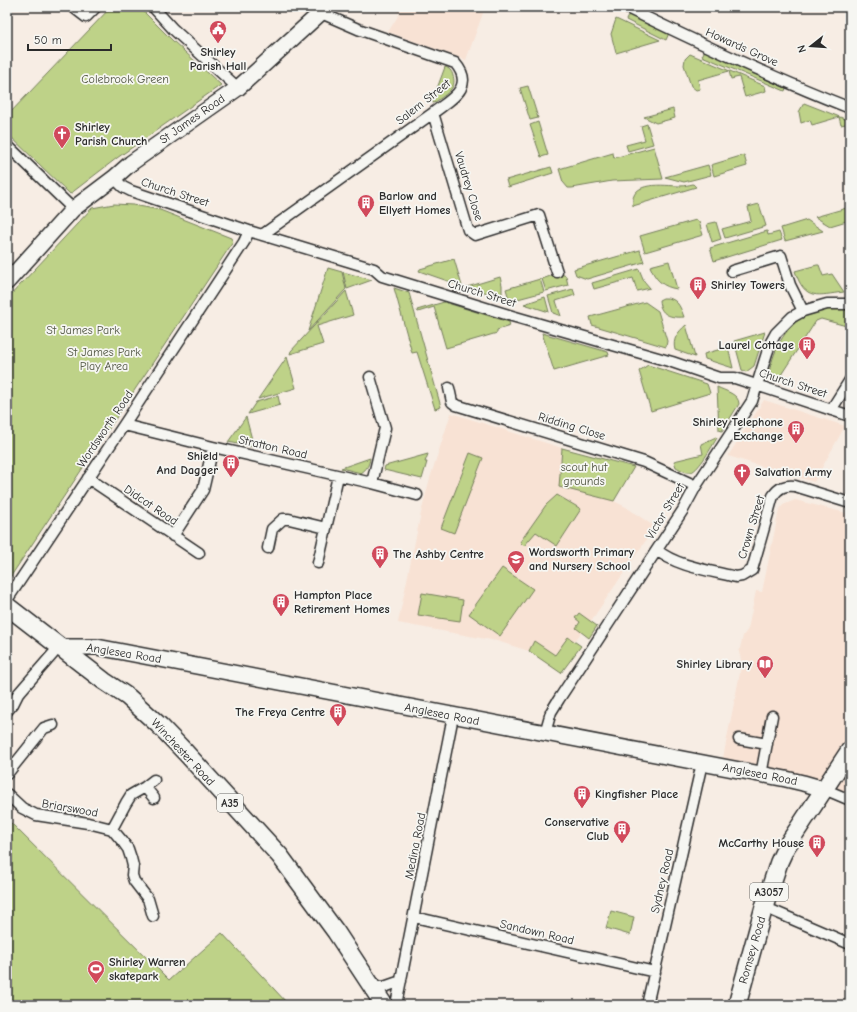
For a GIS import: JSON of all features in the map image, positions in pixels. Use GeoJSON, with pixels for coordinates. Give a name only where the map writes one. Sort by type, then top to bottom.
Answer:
{"type":"FeatureCollection","features":[{"type":"Feature","properties":{"kind":"main road","name":"Winchester Road"},"geometry":{"type":"LineString","coordinates":[[7,606],[104,681],[128,697],[160,726],[186,753],[280,856],[336,932],[384,1005]]}},
{"type":"Feature","properties":{"kind":"main road","name":"A3057"},"geometry":{"type":"LineString","coordinates":[[824,789],[850,750]]}},
{"type":"Feature","properties":{"kind":"main road","name":"Romsey Road"},"geometry":{"type":"LineString","coordinates":[[737,1005],[764,907],[779,862],[786,847],[824,789]]}},
{"type":"Feature","properties":{"kind":"street"},"geometry":{"type":"LineString","coordinates":[[73,7],[86,17],[96,7]]}},
{"type":"Feature","properties":{"kind":"street"},"geometry":{"type":"LineString","coordinates":[[153,7],[173,29],[238,88]]}},
{"type":"Feature","properties":{"kind":"street","name":"Howards Grove"},"geometry":{"type":"LineString","coordinates":[[625,7],[689,38],[803,89],[850,108]]}},
{"type":"Feature","properties":{"kind":"street","name":"St James Road"},"geometry":{"type":"LineString","coordinates":[[7,282],[73,208],[114,178],[131,163],[238,88],[324,10]]}},
{"type":"Feature","properties":{"kind":"street","name":"Salem Street"},"geometry":{"type":"LineString","coordinates":[[262,235],[433,113],[456,96],[462,88],[463,78],[460,69],[454,63],[358,29],[324,10]]}},
{"type":"Feature","properties":{"kind":"street","name":"Vaudrey Close"},"geometry":{"type":"LineString","coordinates":[[433,113],[468,230],[475,234],[539,215],[556,272]]}},
{"type":"Feature","properties":{"kind":"street"},"geometry":{"type":"LineString","coordinates":[[7,145],[73,208]]}},
{"type":"Feature","properties":{"kind":"street","name":"Church Street"},"geometry":{"type":"LineString","coordinates":[[114,178],[123,187],[131,191],[249,231],[374,269],[382,276],[512,316],[672,362],[719,378],[735,378],[850,416]]}},
{"type":"Feature","properties":{"kind":"street","name":"Wordsworth Road"},"geometry":{"type":"LineString","coordinates":[[7,600],[124,425],[244,242],[249,231]]}},
{"type":"Feature","properties":{"kind":"street"},"geometry":{"type":"LineString","coordinates":[[732,271],[781,256],[790,285],[803,310],[828,304],[850,304]]}},
{"type":"Feature","properties":{"kind":"street","name":"Victor Street"},"geometry":{"type":"LineString","coordinates":[[545,733],[551,712],[683,510],[696,486],[752,401],[771,342],[776,333],[792,317],[803,310]]}},
{"type":"Feature","properties":{"kind":"street"},"geometry":{"type":"LineString","coordinates":[[370,377],[385,428],[372,483]]}},
{"type":"Feature","properties":{"kind":"street"},"geometry":{"type":"LineString","coordinates":[[831,410],[850,380]]}},
{"type":"Feature","properties":{"kind":"street","name":"Ridding Close"},"geometry":{"type":"LineString","coordinates":[[449,388],[452,402],[456,405],[644,462],[696,486]]}},
{"type":"Feature","properties":{"kind":"street","name":"Stratton Road"},"geometry":{"type":"LineString","coordinates":[[124,425],[372,483],[417,495]]}},
{"type":"Feature","properties":{"kind":"street"},"geometry":{"type":"LineString","coordinates":[[173,536],[203,490],[213,447]]}},
{"type":"Feature","properties":{"kind":"street"},"geometry":{"type":"LineString","coordinates":[[318,564],[338,476]]}},
{"type":"Feature","properties":{"kind":"street","name":"Didcot Road"},"geometry":{"type":"LineString","coordinates":[[88,478],[199,553]]}},
{"type":"Feature","properties":{"kind":"street","name":"Crown Street"},"geometry":{"type":"LineString","coordinates":[[657,550],[668,558],[679,562],[736,577],[742,576],[752,570],[773,496],[780,488],[789,485],[796,486],[850,504]]}},
{"type":"Feature","properties":{"kind":"street"},"geometry":{"type":"LineString","coordinates":[[268,548],[272,529],[283,519],[326,528]]}},
{"type":"Feature","properties":{"kind":"street"},"geometry":{"type":"LineString","coordinates":[[7,712],[18,694],[59,647]]}},
{"type":"Feature","properties":{"kind":"street","name":"Anglesea Road"},"geometry":{"type":"LineString","coordinates":[[59,647],[97,647],[803,782],[824,789]]}},
{"type":"Feature","properties":{"kind":"street","name":"Medina Road"},"geometry":{"type":"LineString","coordinates":[[396,1005],[453,716]]}},
{"type":"Feature","properties":{"kind":"street"},"geometry":{"type":"LineString","coordinates":[[761,775],[772,716]]}},
{"type":"Feature","properties":{"kind":"street"},"geometry":{"type":"LineString","coordinates":[[7,774],[44,728],[53,726]]}},
{"type":"Feature","properties":{"kind":"street"},"geometry":{"type":"LineString","coordinates":[[739,739],[767,744]]}},
{"type":"Feature","properties":{"kind":"street","name":"Sydney Road"},"geometry":{"type":"LineString","coordinates":[[647,1005],[702,763]]}},
{"type":"Feature","properties":{"kind":"street","name":"Briarswood"},"geometry":{"type":"LineString","coordinates":[[112,829],[131,795],[154,780]]}},
{"type":"Feature","properties":{"kind":"street"},"geometry":{"type":"LineString","coordinates":[[145,787],[154,798]]}},
{"type":"Feature","properties":{"kind":"street"},"geometry":{"type":"LineString","coordinates":[[824,789],[850,800]]}},
{"type":"Feature","properties":{"kind":"street","name":"Briarswood"},"geometry":{"type":"LineString","coordinates":[[7,794],[22,808],[36,815],[88,823],[112,829],[128,849],[133,866],[132,876],[134,881],[148,899],[153,916]]}},
{"type":"Feature","properties":{"kind":"street"},"geometry":{"type":"LineString","coordinates":[[764,907],[850,944]]}},
{"type":"Feature","properties":{"kind":"street","name":"Sandown Road"},"geometry":{"type":"LineString","coordinates":[[414,917],[655,972]]}},
{"type":"Feature","properties":{"kind":"street"},"geometry":{"type":"LineString","coordinates":[[372,986],[384,987],[401,981]]}},
{"type":"Feature","properties":{"kind":"shaded area"},"geometry":{"type":"Polygon","coordinates":[[[397,7],[467,7],[483,13],[466,60],[388,32],[400,13],[396,11],[397,7]]]}},
{"type":"Feature","properties":{"kind":"shaded area"},"geometry":{"type":"Polygon","coordinates":[[[764,400],[845,426],[814,482],[728,456],[764,400]]]}},
{"type":"Feature","properties":{"kind":"shaded area","name":"Wordsworth Primary and Nursery School"},"geometry":{"type":"Polygon","coordinates":[[[451,413],[562,448],[560,487],[614,501],[626,507],[655,527],[591,621],[553,667],[529,651],[497,641],[398,623],[421,513],[430,478],[451,413]]]}},
{"type":"Feature","properties":{"kind":"shaded area"},"geometry":{"type":"Polygon","coordinates":[[[795,500],[850,514],[850,543],[848,555],[850,556],[850,795],[746,762],[723,758],[742,663],[739,652],[743,636],[748,629],[756,591],[762,592],[779,510],[783,505],[795,500]]]}},
{"type":"Feature","properties":{"kind":"green space","name":"Colebrook Green"},"geometry":{"type":"Polygon","coordinates":[[[111,7],[139,7],[221,85],[117,158],[70,194],[7,133],[7,116],[111,7]]]}},
{"type":"Feature","properties":{"kind":"green space"},"geometry":{"type":"Polygon","coordinates":[[[629,14],[669,33],[666,40],[626,20],[629,14]]]}},
{"type":"Feature","properties":{"kind":"green space"},"geometry":{"type":"Polygon","coordinates":[[[616,19],[660,40],[616,53],[611,34],[616,19]]]}},
{"type":"Feature","properties":{"kind":"green space"},"geometry":{"type":"Polygon","coordinates":[[[705,50],[786,88],[785,91],[702,56],[705,50]]]}},
{"type":"Feature","properties":{"kind":"green space"},"geometry":{"type":"Polygon","coordinates":[[[690,54],[765,86],[766,91],[745,97],[739,77],[731,79],[729,71],[698,80],[700,89],[696,90],[691,86],[684,65],[685,59],[690,54]]]}},
{"type":"Feature","properties":{"kind":"green space"},"geometry":{"type":"Polygon","coordinates":[[[445,67],[452,73],[454,81],[453,85],[449,92],[434,103],[432,102],[445,67]]]}},
{"type":"Feature","properties":{"kind":"green space"},"geometry":{"type":"Polygon","coordinates":[[[528,86],[538,118],[530,120],[520,88],[528,86]]]}},
{"type":"Feature","properties":{"kind":"green space"},"geometry":{"type":"Polygon","coordinates":[[[804,103],[850,121],[850,123],[841,125],[839,117],[812,125],[810,120],[801,123],[799,112],[804,103]]]}},
{"type":"Feature","properties":{"kind":"green space"},"geometry":{"type":"Polygon","coordinates":[[[673,109],[675,118],[656,123],[644,117],[673,109]]]}},
{"type":"Feature","properties":{"kind":"green space"},"geometry":{"type":"Polygon","coordinates":[[[538,122],[548,155],[541,157],[530,125],[538,122]]]}},
{"type":"Feature","properties":{"kind":"green space"},"geometry":{"type":"Polygon","coordinates":[[[647,124],[653,144],[628,151],[626,145],[645,140],[641,126],[647,124]]]}},
{"type":"Feature","properties":{"kind":"green space"},"geometry":{"type":"Polygon","coordinates":[[[654,147],[663,179],[612,181],[568,188],[563,182],[559,169],[613,153],[614,158],[654,147]]]}},
{"type":"Feature","properties":{"kind":"green space"},"geometry":{"type":"Polygon","coordinates":[[[744,155],[747,166],[714,176],[711,165],[744,155]]]}},
{"type":"Feature","properties":{"kind":"green space"},"geometry":{"type":"Polygon","coordinates":[[[708,165],[711,175],[684,182],[665,177],[708,165]]]}},
{"type":"Feature","properties":{"kind":"green space"},"geometry":{"type":"Polygon","coordinates":[[[551,167],[553,173],[508,187],[506,180],[551,167]]]}},
{"type":"Feature","properties":{"kind":"green space"},"geometry":{"type":"Polygon","coordinates":[[[693,184],[696,187],[633,206],[633,197],[637,191],[642,188],[657,185],[682,186],[693,184]]]}},
{"type":"Feature","properties":{"kind":"green space","name":"St James Park"},"geometry":{"type":"Polygon","coordinates":[[[114,204],[133,205],[160,210],[231,238],[233,242],[11,576],[7,577],[7,299],[92,208],[114,204]]]}},
{"type":"Feature","properties":{"kind":"green space"},"geometry":{"type":"Polygon","coordinates":[[[759,204],[766,226],[725,238],[722,229],[751,221],[748,207],[759,204]]]}},
{"type":"Feature","properties":{"kind":"green space"},"geometry":{"type":"Polygon","coordinates":[[[850,207],[850,220],[830,226],[815,217],[850,207]]]}},
{"type":"Feature","properties":{"kind":"green space"},"geometry":{"type":"Polygon","coordinates":[[[696,220],[699,222],[703,235],[645,252],[640,236],[696,220]]]}},
{"type":"Feature","properties":{"kind":"green space"},"geometry":{"type":"Polygon","coordinates":[[[807,220],[823,231],[785,241],[781,228],[807,220]]]}},
{"type":"Feature","properties":{"kind":"green space"},"geometry":{"type":"Polygon","coordinates":[[[716,222],[721,239],[712,242],[707,224],[716,222]]]}},
{"type":"Feature","properties":{"kind":"green space"},"geometry":{"type":"Polygon","coordinates":[[[767,231],[768,235],[779,232],[782,240],[714,261],[710,248],[767,231]]]}},
{"type":"Feature","properties":{"kind":"green space"},"geometry":{"type":"Polygon","coordinates":[[[640,250],[644,262],[587,279],[576,275],[574,269],[640,250]]]}},
{"type":"Feature","properties":{"kind":"green space"},"geometry":{"type":"Polygon","coordinates":[[[454,259],[462,286],[419,271],[420,269],[454,259]]]}},
{"type":"Feature","properties":{"kind":"green space"},"geometry":{"type":"Polygon","coordinates":[[[669,261],[677,289],[668,287],[660,282],[654,275],[650,266],[669,261]]]}},
{"type":"Feature","properties":{"kind":"green space"},"geometry":{"type":"Polygon","coordinates":[[[819,265],[823,276],[832,274],[844,292],[820,295],[808,292],[803,288],[795,271],[819,265]]]}},
{"type":"Feature","properties":{"kind":"green space"},"geometry":{"type":"Polygon","coordinates":[[[328,268],[342,272],[346,289],[308,331],[328,268]]]}},
{"type":"Feature","properties":{"kind":"green space"},"geometry":{"type":"Polygon","coordinates":[[[639,269],[644,281],[650,288],[637,291],[633,278],[594,289],[592,283],[639,269]]]}},
{"type":"Feature","properties":{"kind":"green space"},"geometry":{"type":"Polygon","coordinates":[[[343,272],[372,280],[347,289],[343,272]]]}},
{"type":"Feature","properties":{"kind":"green space"},"geometry":{"type":"Polygon","coordinates":[[[559,273],[566,276],[568,285],[546,291],[542,279],[559,273]]]}},
{"type":"Feature","properties":{"kind":"green space"},"geometry":{"type":"Polygon","coordinates":[[[500,277],[502,297],[467,287],[500,277]]]}},
{"type":"Feature","properties":{"kind":"green space"},"geometry":{"type":"Polygon","coordinates":[[[540,279],[544,292],[514,300],[509,299],[506,289],[540,279]]]}},
{"type":"Feature","properties":{"kind":"green space"},"geometry":{"type":"Polygon","coordinates":[[[394,288],[409,293],[441,407],[435,409],[417,352],[412,353],[394,288]]]}},
{"type":"Feature","properties":{"kind":"green space"},"geometry":{"type":"Polygon","coordinates":[[[573,289],[575,295],[556,301],[561,316],[553,313],[548,296],[573,289]]]}},
{"type":"Feature","properties":{"kind":"green space"},"geometry":{"type":"Polygon","coordinates":[[[346,291],[353,315],[317,326],[323,344],[290,354],[291,351],[346,291]]]}},
{"type":"Feature","properties":{"kind":"green space"},"geometry":{"type":"Polygon","coordinates":[[[545,297],[549,312],[524,304],[545,297]]]}},
{"type":"Feature","properties":{"kind":"green space"},"geometry":{"type":"Polygon","coordinates":[[[663,298],[672,299],[675,301],[684,317],[670,316],[664,312],[661,309],[659,300],[663,298]]]}},
{"type":"Feature","properties":{"kind":"green space"},"geometry":{"type":"Polygon","coordinates":[[[444,302],[509,322],[510,326],[497,330],[497,333],[446,348],[434,307],[418,312],[417,310],[444,302]]]}},
{"type":"Feature","properties":{"kind":"green space"},"geometry":{"type":"Polygon","coordinates":[[[645,302],[658,311],[667,341],[666,347],[592,325],[590,317],[645,302]]]}},
{"type":"Feature","properties":{"kind":"green space"},"geometry":{"type":"Polygon","coordinates":[[[847,308],[847,311],[850,311],[850,327],[821,319],[816,321],[777,381],[769,372],[774,354],[788,330],[801,318],[815,312],[847,308]]]}},
{"type":"Feature","properties":{"kind":"green space"},"geometry":{"type":"Polygon","coordinates":[[[686,325],[695,357],[675,350],[674,342],[676,336],[686,325]]]}},
{"type":"Feature","properties":{"kind":"green space"},"geometry":{"type":"Polygon","coordinates":[[[765,332],[754,366],[746,372],[742,370],[734,341],[765,332]]]}},
{"type":"Feature","properties":{"kind":"green space"},"geometry":{"type":"Polygon","coordinates":[[[542,333],[608,352],[609,355],[554,371],[542,333]]]}},
{"type":"Feature","properties":{"kind":"green space"},"geometry":{"type":"Polygon","coordinates":[[[728,347],[733,368],[705,359],[704,354],[728,347]]]}},
{"type":"Feature","properties":{"kind":"green space"},"geometry":{"type":"Polygon","coordinates":[[[287,357],[296,388],[258,399],[287,357]]]}},
{"type":"Feature","properties":{"kind":"green space"},"geometry":{"type":"Polygon","coordinates":[[[648,365],[707,384],[710,393],[651,411],[639,371],[648,365]]]}},
{"type":"Feature","properties":{"kind":"green space"},"geometry":{"type":"Polygon","coordinates":[[[717,387],[734,395],[739,404],[722,431],[719,430],[717,387]]]}},
{"type":"Feature","properties":{"kind":"green space"},"geometry":{"type":"Polygon","coordinates":[[[278,396],[280,405],[248,414],[256,402],[278,396]]]}},
{"type":"Feature","properties":{"kind":"green space"},"geometry":{"type":"Polygon","coordinates":[[[246,417],[254,447],[228,442],[246,417]]]}},
{"type":"Feature","properties":{"kind":"green space"},"geometry":{"type":"Polygon","coordinates":[[[716,437],[717,438],[705,457],[694,470],[687,472],[676,467],[674,461],[703,454],[701,444],[716,437]]]}},
{"type":"Feature","properties":{"kind":"green space","name":"scout hut grounds"},"geometry":{"type":"Polygon","coordinates":[[[562,448],[634,467],[614,501],[559,487],[562,448]]]}},
{"type":"Feature","properties":{"kind":"green space"},"geometry":{"type":"Polygon","coordinates":[[[470,453],[483,458],[454,533],[441,528],[470,453]]]}},
{"type":"Feature","properties":{"kind":"green space"},"geometry":{"type":"Polygon","coordinates":[[[428,454],[422,479],[384,470],[385,466],[428,454]]]}},
{"type":"Feature","properties":{"kind":"green space"},"geometry":{"type":"Polygon","coordinates":[[[370,458],[367,467],[361,473],[341,468],[370,458]]]}},
{"type":"Feature","properties":{"kind":"green space"},"geometry":{"type":"Polygon","coordinates":[[[557,495],[581,509],[557,546],[536,532],[524,546],[520,542],[546,505],[557,495]]]}},
{"type":"Feature","properties":{"kind":"green space"},"geometry":{"type":"Polygon","coordinates":[[[502,568],[533,589],[500,636],[469,614],[502,568]]]}},
{"type":"Feature","properties":{"kind":"green space"},"geometry":{"type":"Polygon","coordinates":[[[422,593],[463,600],[460,621],[418,615],[422,593]]]}},
{"type":"Feature","properties":{"kind":"green space"},"geometry":{"type":"Polygon","coordinates":[[[579,613],[597,626],[589,638],[576,628],[580,622],[575,618],[579,613]]]}},
{"type":"Feature","properties":{"kind":"green space"},"geometry":{"type":"Polygon","coordinates":[[[568,637],[581,646],[561,673],[529,651],[534,641],[555,655],[568,637]]]}},
{"type":"Feature","properties":{"kind":"green space"},"geometry":{"type":"Polygon","coordinates":[[[7,819],[169,980],[222,933],[287,1003],[284,1005],[7,1005],[7,819]]]}},
{"type":"Feature","properties":{"kind":"green space"},"geometry":{"type":"Polygon","coordinates":[[[611,911],[634,917],[630,935],[606,928],[611,911]]]}},
{"type":"Feature","properties":{"kind":"place","name":"Shirley Parish Hall"},"geometry":{"type":"Point","coordinates":[218,44]}},
{"type":"Feature","properties":{"kind":"place","name":"Shirley Parish Church"},"geometry":{"type":"Point","coordinates":[62,149]}},
{"type":"Feature","properties":{"kind":"place","name":"Barlow and Ellyett Homes"},"geometry":{"type":"Point","coordinates":[366,218]}},
{"type":"Feature","properties":{"kind":"place","name":"Shirley Towers"},"geometry":{"type":"Point","coordinates":[698,300]}},
{"type":"Feature","properties":{"kind":"place","name":"Laurel Cottage"},"geometry":{"type":"Point","coordinates":[807,360]}},
{"type":"Feature","properties":{"kind":"place","name":"Shirley Telephone Exchange"},"geometry":{"type":"Point","coordinates":[796,444]}},
{"type":"Feature","properties":{"kind":"place","name":"Shield And Dagger"},"geometry":{"type":"Point","coordinates":[231,478]}},
{"type":"Feature","properties":{"kind":"place","name":"Salvation Army"},"geometry":{"type":"Point","coordinates":[742,487]}},
{"type":"Feature","properties":{"kind":"place","name":"The Ashby Centre"},"geometry":{"type":"Point","coordinates":[380,569]}},
{"type":"Feature","properties":{"kind":"place","name":"Wordsworth Primary and Nursery School"},"geometry":{"type":"Point","coordinates":[516,574]}},
{"type":"Feature","properties":{"kind":"place","name":"Hampton Place Retirement Homes"},"geometry":{"type":"Point","coordinates":[281,617]}},
{"type":"Feature","properties":{"kind":"place","name":"Shirley Library"},"geometry":{"type":"Point","coordinates":[765,679]}},
{"type":"Feature","properties":{"kind":"place","name":"The Freya Centre"},"geometry":{"type":"Point","coordinates":[338,727]}},
{"type":"Feature","properties":{"kind":"place","name":"Kingfisher Place"},"geometry":{"type":"Point","coordinates":[582,809]}},
{"type":"Feature","properties":{"kind":"place","name":"Conservative Club"},"geometry":{"type":"Point","coordinates":[622,844]}},
{"type":"Feature","properties":{"kind":"place","name":"McCarthy House"},"geometry":{"type":"Point","coordinates":[817,858]}},
{"type":"Feature","properties":{"kind":"place","name":"Shirley Warren skatepark"},"geometry":{"type":"Point","coordinates":[96,984]}},
{"type":"Feature","properties":{"kind":"park label","name":"St James Park Play Area"},"geometry":{"type":"Point","coordinates":[104,359]}}]}
